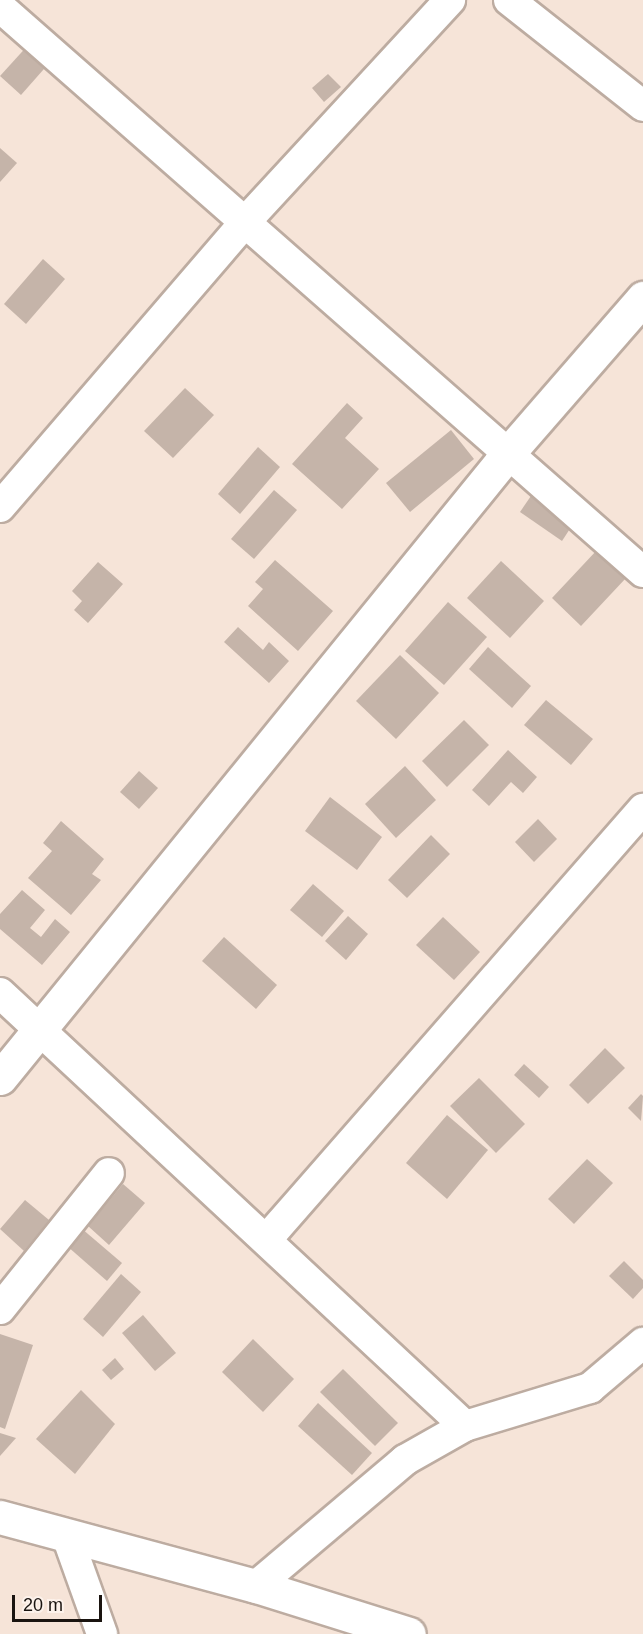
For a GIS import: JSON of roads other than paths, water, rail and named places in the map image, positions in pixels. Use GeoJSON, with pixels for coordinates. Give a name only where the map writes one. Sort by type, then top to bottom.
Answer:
{"type":"FeatureCollection","features":[{"type":"Feature","properties":{"kind":"street"},"geometry":{"type":"LineString","coordinates":[[0,507],[246,221],[450,0]]}},
{"type":"Feature","properties":{"kind":"street"},"geometry":{"type":"LineString","coordinates":[[509,0],[643,106]]}},
{"type":"Feature","properties":{"kind":"street"},"geometry":{"type":"LineString","coordinates":[[7,11],[510,451],[643,572]]}},
{"type":"Feature","properties":{"kind":"street"},"geometry":{"type":"LineString","coordinates":[[0,1078],[510,451],[643,298]]}},
{"type":"Feature","properties":{"kind":"street"},"geometry":{"type":"LineString","coordinates":[[266,1240],[643,809]]}},
{"type":"Feature","properties":{"kind":"street"},"geometry":{"type":"LineString","coordinates":[[0,993],[465,1426]]}},
{"type":"Feature","properties":{"kind":"street"},"geometry":{"type":"LineString","coordinates":[[0,1309],[109,1173]]}},
{"type":"Feature","properties":{"kind":"street"},"geometry":{"type":"LineString","coordinates":[[256,1586],[405,1460],[465,1426],[590,1388],[643,1342]]}},
{"type":"Feature","properties":{"kind":"street"},"geometry":{"type":"LineString","coordinates":[[0,1517],[256,1586],[409,1634]]}},
{"type":"Feature","properties":{"kind":"street"},"geometry":{"type":"LineString","coordinates":[[68,1536],[102,1634]]}}]}
